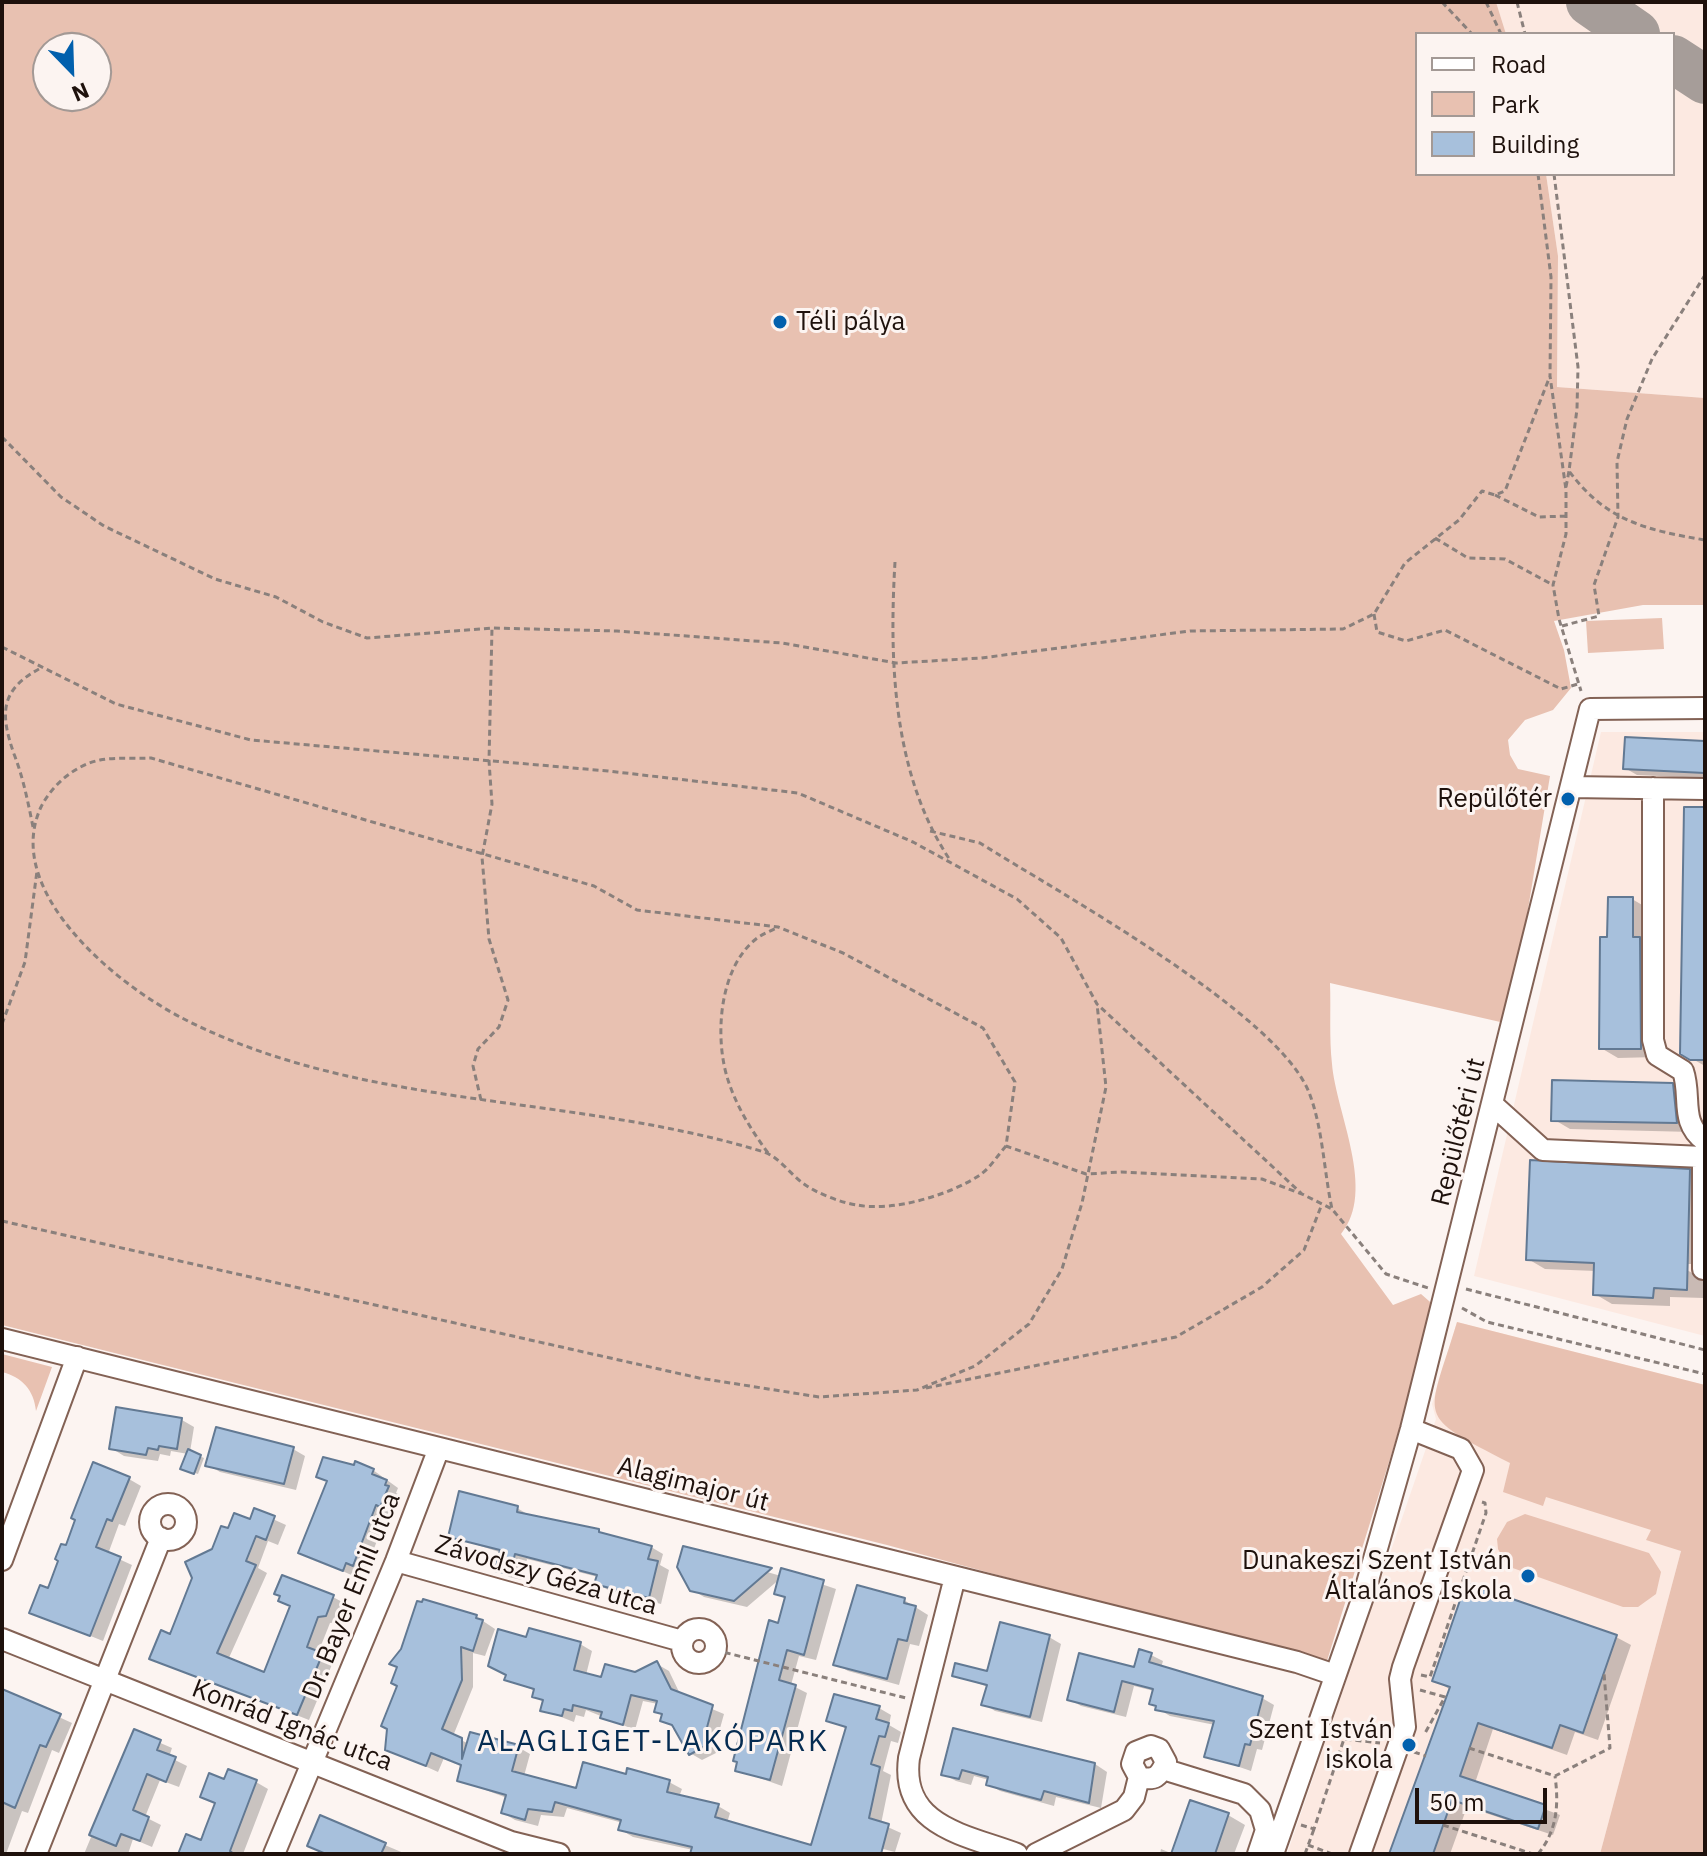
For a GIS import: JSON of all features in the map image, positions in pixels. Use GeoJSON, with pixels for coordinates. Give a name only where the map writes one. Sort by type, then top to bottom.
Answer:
{"type":"FeatureCollection","features":[{"type":"Feature","properties":{"kind":"street"},"geometry":{"type":"LineString","coordinates":[[1590,709],[1705,708]]}},
{"type":"Feature","properties":{"kind":"street","name":"Repülőtéri út"},"geometry":{"type":"LineString","coordinates":[[1273,1854],[1364,1594],[1411,1429],[1440,1290],[1492,1104],[1590,709]]}},
{"type":"Feature","properties":{"kind":"street"},"geometry":{"type":"LineString","coordinates":[[1571,787],[1705,789]]}},
{"type":"Feature","properties":{"kind":"street"},"geometry":{"type":"LineString","coordinates":[[1653,788],[1653,1040],[1657,1055],[1683,1071],[1687,1120],[1693,1132],[1705,1141]]}},
{"type":"Feature","properties":{"kind":"street"},"geometry":{"type":"LineString","coordinates":[[1492,1104],[1543,1150],[1703,1157],[1703,1269]]}},
{"type":"Feature","properties":{"kind":"street","name":"Alagimajor út"},"geometry":{"type":"LineString","coordinates":[[2,1339],[1297,1662]]}},
{"type":"Feature","properties":{"kind":"street"},"geometry":{"type":"LineString","coordinates":[[2,1560],[77,1357]]}},
{"type":"Feature","properties":{"kind":"street"},"geometry":{"type":"LineString","coordinates":[[1360,1854],[1405,1714],[1407,1675],[1470,1502],[1473,1470],[1469,1458],[1457,1447],[1411,1429]]}},
{"type":"Feature","properties":{"kind":"street","name":"Dr. Bayer Emil utca"},"geometry":{"type":"LineString","coordinates":[[274,1854],[396,1561],[439,1448]]}},
{"type":"Feature","properties":{"kind":"street"},"geometry":{"type":"LineString","coordinates":[[36,1854],[161,1538]]}},
{"type":"Feature","properties":{"kind":"street","name":"Závodszy Géza utca"},"geometry":{"type":"LineString","coordinates":[[396,1561],[682,1641],[685,1657],[692,1663],[705,1662],[715,1650]]}},
{"type":"Feature","properties":{"kind":"street"},"geometry":{"type":"LineString","coordinates":[[955,1577],[907,1777],[919,1808],[947,1828],[1017,1854]]}},
{"type":"Feature","properties":{"kind":"street","name":"Konrád Ignác utca"},"geometry":{"type":"LineString","coordinates":[[4,1640],[312,1762],[509,1848],[559,1854]]}},
{"type":"Feature","properties":{"kind":"street"},"geometry":{"type":"LineString","coordinates":[[1297,1662],[1335,1675]]}},
{"type":"Feature","properties":{"kind":"street"},"geometry":{"type":"LineString","coordinates":[[1297,1662],[1319,1691],[1321,1716]]}},
{"type":"Feature","properties":{"kind":"street"},"geometry":{"type":"LineString","coordinates":[[1036,1854],[1124,1810],[1134,1797],[1139,1777],[1132,1764],[1136,1752],[1151,1746],[1159,1749],[1166,1762],[1163,1769],[1244,1794],[1254,1802],[1266,1830],[1258,1854]]}},
{"type":"Feature","properties":{"kind":"path"},"geometry":{"type":"LineString","coordinates":[[1442,2],[1470,32]]}},
{"type":"Feature","properties":{"kind":"path"},"geometry":{"type":"LineString","coordinates":[[1486,2],[1500,32]]}},
{"type":"Feature","properties":{"kind":"path"},"geometry":{"type":"LineString","coordinates":[[1517,2],[1524,32]]}},
{"type":"Feature","properties":{"kind":"path"},"geometry":{"type":"LineString","coordinates":[[1538,176],[1551,277],[1550,376],[1566,490],[1566,534],[1553,585],[1578,684],[1590,709]]}},
{"type":"Feature","properties":{"kind":"path"},"geometry":{"type":"LineString","coordinates":[[1554,176],[1578,367],[1577,409],[1566,490]]}},
{"type":"Feature","properties":{"kind":"path"},"geometry":{"type":"LineString","coordinates":[[1562,626],[1599,616],[1594,585],[1618,517],[1617,462],[1627,419],[1652,359],[1705,275]]}},
{"type":"Feature","properties":{"kind":"path"},"geometry":{"type":"LineString","coordinates":[[1495,495],[1505,491],[1550,376]]}},
{"type":"Feature","properties":{"kind":"path"},"geometry":{"type":"LineString","coordinates":[[2,437],[61,497],[104,526],[215,579],[276,597],[323,622],[367,638],[492,628],[617,631],[782,643],[896,663],[981,658],[1190,631],[1343,629],[1374,614],[1405,563],[1459,520],[1482,491],[1539,517],[1566,516]]}},
{"type":"Feature","properties":{"kind":"path"},"geometry":{"type":"LineString","coordinates":[[1569,471],[1589,498],[1618,517],[1705,540]]}},
{"type":"Feature","properties":{"kind":"path"},"geometry":{"type":"LineString","coordinates":[[1435,538],[1468,558],[1505,559],[1553,585]]}},
{"type":"Feature","properties":{"kind":"path"},"geometry":{"type":"LineString","coordinates":[[895,562],[892,612],[896,704],[913,780],[930,831],[952,863]]}},
{"type":"Feature","properties":{"kind":"path"},"geometry":{"type":"LineString","coordinates":[[1374,614],[1377,632],[1406,641],[1445,630],[1561,689],[1578,684]]}},
{"type":"Feature","properties":{"kind":"path"},"geometry":{"type":"LineString","coordinates":[[481,1100],[473,1066],[478,1049],[499,1027],[508,1000],[489,939],[482,857],[492,804],[489,761],[492,628]]}},
{"type":"Feature","properties":{"kind":"path"},"geometry":{"type":"LineString","coordinates":[[2,647],[116,704],[251,740],[608,771],[798,793],[913,842],[1017,899],[1061,938],[1097,1004],[1302,1194]]}},
{"type":"Feature","properties":{"kind":"path"},"geometry":{"type":"LineString","coordinates":[[2,1024],[25,962],[37,871],[33,830],[15,754],[3,729],[4,696],[19,677],[41,668]]}},
{"type":"Feature","properties":{"kind":"path"},"geometry":{"type":"LineString","coordinates":[[33,830],[46,797],[63,777],[98,760],[151,758],[482,857],[594,886],[637,910],[778,927],[843,953],[983,1028],[1015,1082],[1006,1146],[982,1174],[927,1201],[859,1206],[806,1186],[768,1153],[743,1117],[728,1081],[721,1047],[724,1001],[735,968],[755,940],[778,927]]}},
{"type":"Feature","properties":{"kind":"path"},"geometry":{"type":"LineString","coordinates":[[930,831],[980,843],[1244,1014],[1281,1052],[1310,1094],[1332,1209]]}},
{"type":"Feature","properties":{"kind":"path"},"geometry":{"type":"LineString","coordinates":[[37,871],[67,925],[92,954],[137,991],[182,1018],[280,1059],[481,1100],[608,1118],[768,1153]]}},
{"type":"Feature","properties":{"kind":"path"},"geometry":{"type":"LineString","coordinates":[[917,1390],[975,1366],[1029,1324],[1062,1269],[1082,1203],[1106,1087],[1097,1004]]}},
{"type":"Feature","properties":{"kind":"path"},"geometry":{"type":"LineString","coordinates":[[1006,1146],[1086,1174],[1121,1172],[1262,1179],[1332,1209],[1386,1274],[1440,1290],[1705,1350]]}},
{"type":"Feature","properties":{"kind":"path"},"geometry":{"type":"LineString","coordinates":[[2,1221],[699,1378],[819,1397],[917,1390],[1176,1337],[1262,1287],[1304,1250],[1322,1204]]}},
{"type":"Feature","properties":{"kind":"path"},"geometry":{"type":"LineString","coordinates":[[1440,1290],[1487,1322],[1705,1374]]}},
{"type":"Feature","properties":{"kind":"path"},"geometry":{"type":"LineString","coordinates":[[1407,1675],[1430,1677],[1486,1513],[1485,1503],[1470,1502]]}},
{"type":"Feature","properties":{"kind":"path"},"geometry":{"type":"LineString","coordinates":[[715,1650],[923,1702]]}},
{"type":"Feature","properties":{"kind":"path"},"geometry":{"type":"LineString","coordinates":[[1469,1748],[1555,1776],[1610,1748],[1604,1673]]}},
{"type":"Feature","properties":{"kind":"path"},"geometry":{"type":"LineString","coordinates":[[1407,1675],[1445,1697],[1422,1738]]}},
{"type":"Feature","properties":{"kind":"path"},"geometry":{"type":"LineString","coordinates":[[1305,1854],[1344,1739],[1397,1740],[1426,1756]]}},
{"type":"Feature","properties":{"kind":"path"},"geometry":{"type":"LineString","coordinates":[[1538,1854],[1552,1837],[1558,1797],[1555,1776]]}},
{"type":"Feature","properties":{"kind":"path"},"geometry":{"type":"LineString","coordinates":[[1284,1819],[1314,1829]]}},
{"type":"Feature","properties":{"kind":"path"},"geometry":{"type":"LineString","coordinates":[[1443,1825],[1533,1854]]}},
{"type":"Feature","properties":{"kind":"path"},"geometry":{"type":"LineString","coordinates":[[1308,1845],[1332,1854]]}},
{"type":"Feature","properties":{"kind":"shaded area"},"geometry":{"type":"Polygon","coordinates":[[[1496,2],[1705,2],[1705,398],[1557,387],[1558,256],[1546,176],[1675,176],[1675,32],[1505,32],[1496,2]]]}},
{"type":"Feature","properties":{"kind":"shaded area"},"geometry":{"type":"Polygon","coordinates":[[[1601,732],[1705,732],[1705,1336],[1474,1276],[1601,732]]]}},
{"type":"Feature","properties":{"kind":"shaded area","name":"Dunakeszi Szent István Általános Iskola"},"geometry":{"type":"Polygon","coordinates":[[[1457,1322],[1705,1385],[1681,1551],[1600,1854],[1287,1854],[1436,1419],[1432,1404],[1457,1322]]]}},
{"type":"Feature","properties":{"kind":"green space"},"geometry":{"type":"Polygon","coordinates":[[[2,2],[1496,2],[1505,32],[1415,32],[1415,176],[1546,176],[1558,256],[1557,387],[1705,398],[1705,605],[1643,605],[1554,621],[1564,650],[1571,688],[1553,710],[1525,720],[1508,740],[1510,755],[1518,769],[1550,776],[1509,1024],[1330,983],[1332,1064],[1355,1174],[1351,1216],[1341,1234],[1393,1305],[1421,1294],[1437,1308],[1326,1664],[887,1545],[2,1325],[2,2]]]}},
{"type":"Feature","properties":{"kind":"green space"},"geometry":{"type":"Polygon","coordinates":[[[1662,618],[1664,649],[1588,653],[1586,621],[1662,618]]]}},
{"type":"Feature","properties":{"kind":"green space"},"geometry":{"type":"Polygon","coordinates":[[[1457,1322],[1705,1385],[1705,1854],[1600,1854],[1681,1551],[1646,1540],[1651,1530],[1546,1497],[1543,1506],[1503,1492],[1510,1463],[1457,1434],[1443,1423],[1436,1411],[1439,1379],[1457,1322]]]}},
{"type":"Feature","properties":{"kind":"green space"},"geometry":{"type":"Polygon","coordinates":[[[2,1354],[52,1367],[36,1411],[33,1397],[26,1386],[2,1372],[2,1354]]]}},
{"type":"Feature","properties":{"kind":"green space"},"geometry":{"type":"Polygon","coordinates":[[[1525,1514],[1649,1553],[1661,1572],[1656,1594],[1638,1607],[1623,1607],[1507,1566],[1498,1549],[1497,1539],[1507,1522],[1525,1514]]]}},
{"type":"Feature","properties":{"kind":"building"},"geometry":{"type":"Polygon","coordinates":[[[1625,737],[1705,741],[1705,773],[1623,769],[1625,737]]]}},
{"type":"Feature","properties":{"kind":"building"},"geometry":{"type":"Polygon","coordinates":[[[1684,807],[1705,807],[1705,1060],[1690,1060],[1680,1054],[1684,807]]]}},
{"type":"Feature","properties":{"kind":"building"},"geometry":{"type":"Polygon","coordinates":[[[1608,897],[1633,897],[1633,937],[1640,937],[1641,1049],[1599,1049],[1600,937],[1607,937],[1608,897]]]}},
{"type":"Feature","properties":{"kind":"building"},"geometry":{"type":"Polygon","coordinates":[[[1552,1080],[1673,1083],[1677,1123],[1551,1121],[1552,1080]]]}},
{"type":"Feature","properties":{"kind":"building"},"geometry":{"type":"Polygon","coordinates":[[[1530,1160],[1690,1169],[1687,1290],[1654,1288],[1653,1298],[1593,1295],[1594,1263],[1526,1260],[1530,1160]]]}},
{"type":"Feature","properties":{"kind":"building"},"geometry":{"type":"Polygon","coordinates":[[[116,1407],[182,1418],[177,1449],[148,1448],[146,1455],[109,1449],[116,1407]]]}},
{"type":"Feature","properties":{"kind":"building"},"geometry":{"type":"Polygon","coordinates":[[[216,1427],[294,1447],[284,1484],[205,1466],[216,1427]]]}},
{"type":"Feature","properties":{"kind":"building"},"geometry":{"type":"Polygon","coordinates":[[[188,1449],[201,1455],[194,1474],[180,1469],[188,1449]]]}},
{"type":"Feature","properties":{"kind":"building"},"geometry":{"type":"Polygon","coordinates":[[[323,1457],[354,1465],[355,1461],[374,1469],[372,1474],[387,1480],[385,1485],[389,1486],[380,1507],[376,1505],[353,1566],[346,1563],[343,1571],[298,1553],[327,1481],[316,1477],[323,1457]]]}},
{"type":"Feature","properties":{"kind":"building"},"geometry":{"type":"Polygon","coordinates":[[[93,1462],[130,1477],[112,1521],[107,1519],[96,1547],[121,1557],[90,1636],[29,1613],[40,1585],[48,1588],[58,1561],[55,1559],[61,1544],[66,1545],[75,1520],[71,1518],[93,1462]]]}},
{"type":"Feature","properties":{"kind":"building"},"geometry":{"type":"Polygon","coordinates":[[[459,1491],[518,1506],[517,1512],[599,1529],[599,1532],[652,1546],[648,1559],[658,1561],[649,1598],[594,1584],[597,1575],[515,1554],[510,1574],[495,1571],[500,1550],[448,1537],[459,1491]]]}},
{"type":"Feature","properties":{"kind":"building"},"geometry":{"type":"Polygon","coordinates":[[[254,1508],[275,1516],[266,1540],[256,1536],[246,1561],[256,1565],[217,1653],[264,1672],[290,1606],[278,1601],[280,1596],[274,1594],[282,1575],[334,1595],[326,1616],[318,1617],[307,1647],[323,1653],[297,1715],[149,1659],[161,1630],[170,1634],[192,1578],[185,1562],[212,1549],[221,1526],[228,1528],[234,1513],[250,1519],[254,1508]]]}},
{"type":"Feature","properties":{"kind":"building"},"geometry":{"type":"Polygon","coordinates":[[[683,1546],[772,1568],[734,1601],[690,1591],[677,1567],[683,1546]]]}},
{"type":"Feature","properties":{"kind":"building"},"geometry":{"type":"Polygon","coordinates":[[[781,1568],[824,1580],[804,1655],[787,1650],[779,1680],[796,1685],[770,1780],[735,1771],[737,1762],[733,1761],[769,1620],[778,1623],[785,1597],[774,1594],[781,1568]]]}},
{"type":"Feature","properties":{"kind":"building"},"geometry":{"type":"Polygon","coordinates":[[[1466,1583],[1617,1635],[1583,1733],[1560,1725],[1552,1748],[1478,1723],[1460,1776],[1546,1805],[1538,1829],[1452,1800],[1433,1854],[1389,1854],[1450,1687],[1432,1681],[1466,1583]]]}},
{"type":"Feature","properties":{"kind":"building"},"geometry":{"type":"Polygon","coordinates":[[[857,1585],[905,1598],[904,1603],[916,1606],[907,1641],[898,1639],[887,1679],[833,1665],[857,1585]]]}},
{"type":"Feature","properties":{"kind":"building"},"geometry":{"type":"Polygon","coordinates":[[[423,1599],[477,1615],[476,1618],[483,1620],[473,1651],[461,1647],[462,1680],[442,1729],[462,1738],[462,1759],[470,1732],[519,1745],[512,1771],[576,1788],[583,1762],[626,1774],[627,1768],[670,1780],[667,1792],[719,1804],[715,1817],[811,1845],[846,1727],[826,1721],[834,1694],[880,1706],[876,1719],[889,1723],[885,1737],[879,1736],[871,1764],[880,1767],[869,1818],[889,1824],[881,1854],[690,1854],[692,1847],[618,1830],[621,1820],[555,1802],[552,1812],[528,1809],[525,1820],[501,1813],[506,1795],[457,1781],[461,1765],[431,1753],[426,1766],[385,1750],[387,1729],[381,1726],[397,1686],[391,1683],[397,1667],[389,1664],[401,1649],[417,1601],[422,1602],[423,1599]]]}},
{"type":"Feature","properties":{"kind":"building"},"geometry":{"type":"Polygon","coordinates":[[[1000,1622],[1050,1635],[1030,1717],[981,1705],[987,1685],[952,1676],[955,1663],[987,1671],[1000,1622]]]}},
{"type":"Feature","properties":{"kind":"building"},"geometry":{"type":"Polygon","coordinates":[[[529,1628],[581,1642],[574,1670],[601,1677],[605,1664],[635,1672],[657,1661],[671,1689],[713,1705],[705,1735],[709,1744],[689,1755],[672,1725],[660,1721],[662,1714],[654,1712],[657,1701],[631,1695],[623,1725],[600,1718],[602,1712],[573,1705],[572,1711],[564,1709],[562,1716],[540,1711],[543,1700],[532,1697],[534,1689],[504,1680],[506,1675],[488,1666],[498,1629],[526,1637],[529,1628]]]}},
{"type":"Feature","properties":{"kind":"building"},"geometry":{"type":"Polygon","coordinates":[[[1139,1649],[1152,1653],[1149,1662],[1263,1696],[1250,1745],[1245,1744],[1239,1766],[1204,1757],[1214,1721],[1155,1710],[1156,1706],[1149,1704],[1153,1689],[1122,1681],[1114,1712],[1067,1700],[1079,1653],[1134,1667],[1139,1649]]]}},
{"type":"Feature","properties":{"kind":"building"},"geometry":{"type":"Polygon","coordinates":[[[2,1689],[61,1714],[46,1747],[40,1745],[15,1808],[2,1802],[2,1689]]]}},
{"type":"Feature","properties":{"kind":"building"},"geometry":{"type":"Polygon","coordinates":[[[953,1728],[1095,1763],[1089,1803],[1044,1791],[1041,1800],[986,1785],[988,1777],[962,1770],[959,1779],[941,1775],[953,1728]]]}},
{"type":"Feature","properties":{"kind":"building"},"geometry":{"type":"Polygon","coordinates":[[[134,1729],[161,1740],[157,1750],[176,1757],[166,1782],[147,1774],[133,1810],[149,1817],[140,1841],[121,1834],[116,1846],[89,1835],[134,1729]]]}},
{"type":"Feature","properties":{"kind":"building"},"geometry":{"type":"Polygon","coordinates":[[[228,1769],[257,1780],[230,1851],[234,1854],[178,1854],[186,1834],[201,1840],[215,1803],[200,1797],[209,1773],[224,1779],[228,1769]]]}},
{"type":"Feature","properties":{"kind":"building"},"geometry":{"type":"Polygon","coordinates":[[[1190,1800],[1229,1813],[1215,1854],[1171,1854],[1190,1800]]]}},
{"type":"Feature","properties":{"kind":"building"},"geometry":{"type":"Polygon","coordinates":[[[320,1815],[386,1843],[381,1854],[326,1854],[307,1846],[320,1815]]]}},
{"type":"Feature","properties":{"kind":"taxiway"},"geometry":{"type":"LineString","coordinates":[[1590,2],[1633,32]]}},
{"type":"Feature","properties":{"kind":"taxiway"},"geometry":{"type":"LineString","coordinates":[[1675,60],[1705,80]]}},
{"type":"Feature","properties":{"kind":"place","name":"Téli pálya"},"geometry":{"type":"Point","coordinates":[780,322]}},
{"type":"Feature","properties":{"kind":"place","name":"Repülőtér"},"geometry":{"type":"Point","coordinates":[1568,799]}},
{"type":"Feature","properties":{"kind":"place","name":"Dunakeszi Szent István Általános Iskola"},"geometry":{"type":"Point","coordinates":[1528,1576]}},
{"type":"Feature","properties":{"kind":"place","name":"Szent István iskola"},"geometry":{"type":"Point","coordinates":[1409,1745]}},
{"type":"Feature","properties":{"kind":"district","name":"ALAGLIGET-LAKÓPARK"},"geometry":{"type":"Point","coordinates":[653,1742]}}]}
